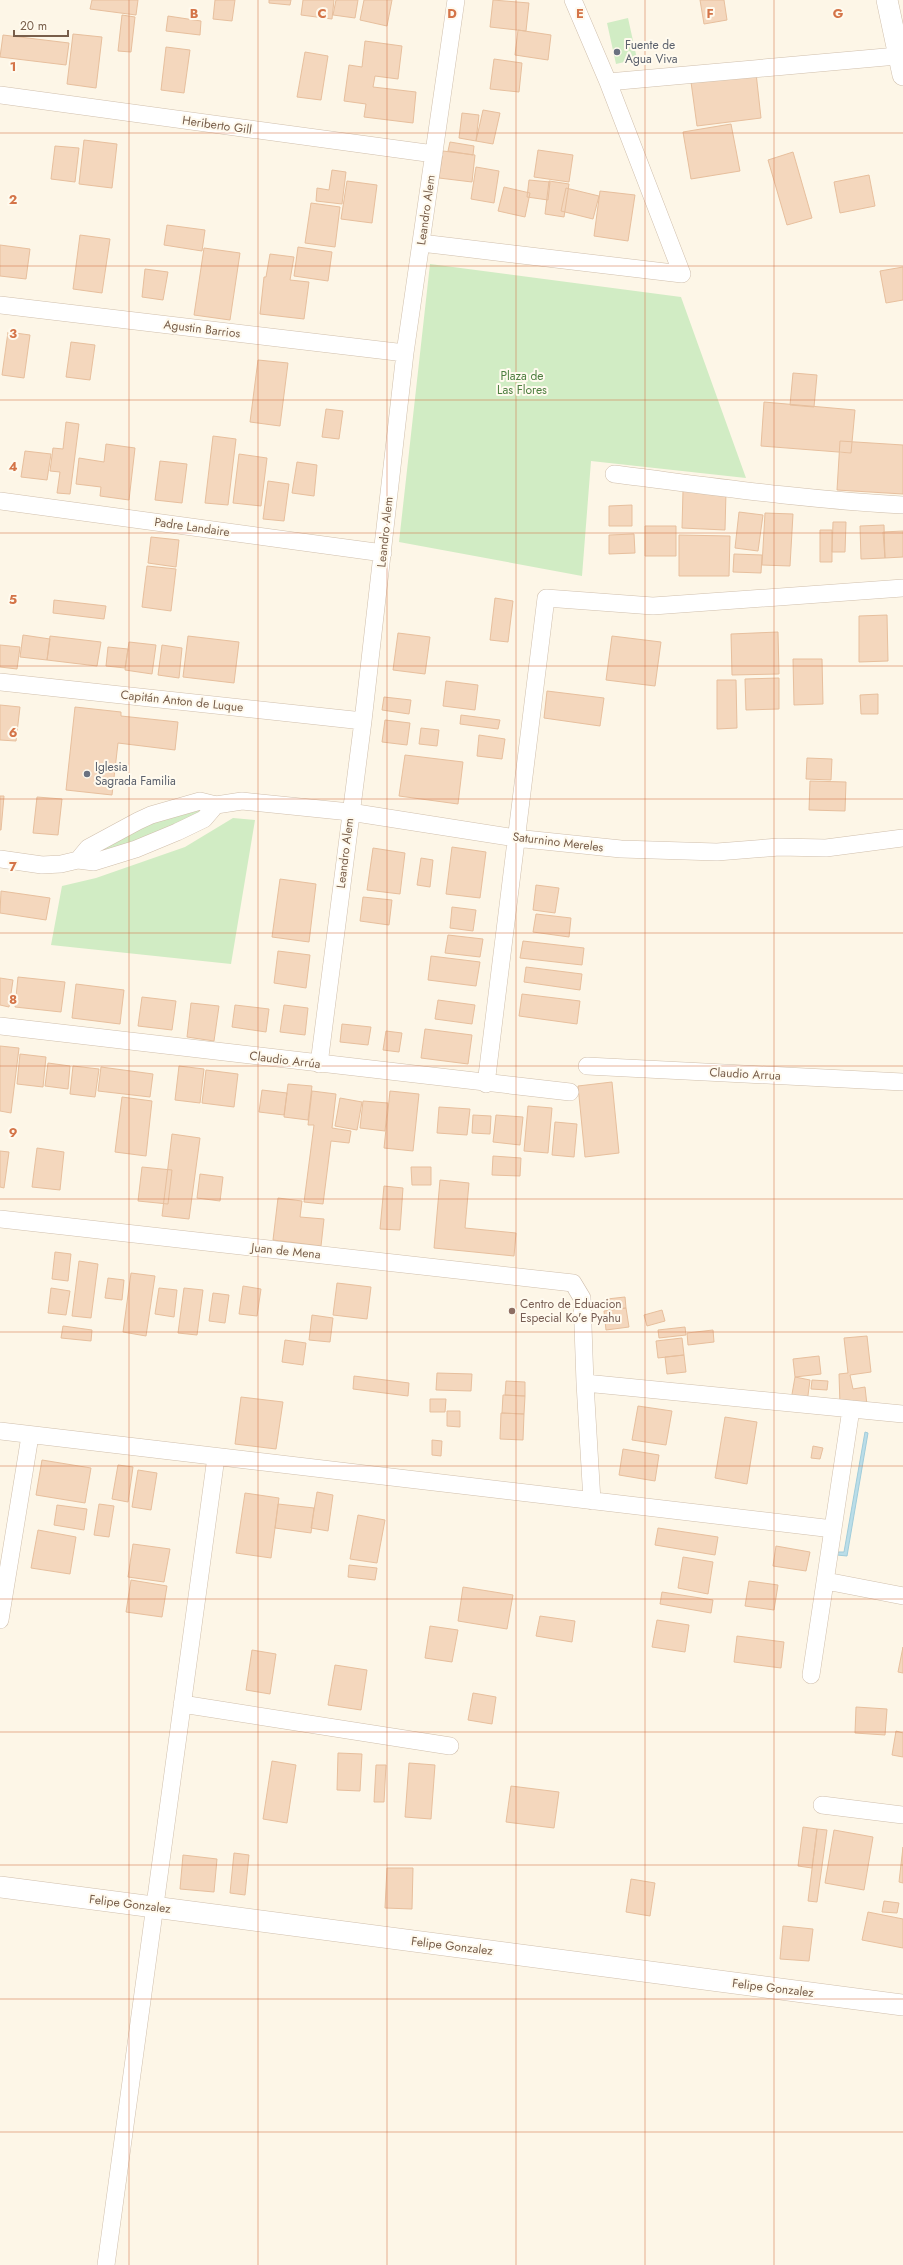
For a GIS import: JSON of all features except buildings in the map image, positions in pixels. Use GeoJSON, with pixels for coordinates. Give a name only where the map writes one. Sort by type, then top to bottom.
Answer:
{"type":"FeatureCollection","features":[{"type":"Feature","properties":{"kind":"street","name":"Leandro Alem"},"geometry":{"type":"LineString","coordinates":[[319,1064],[350,812],[363,721],[405,353],[456,0]]}},
{"type":"Feature","properties":{"kind":"street"},"geometry":{"type":"LineString","coordinates":[[422,242],[682,274],[608,82],[573,0]]}},
{"type":"Feature","properties":{"kind":"street"},"geometry":{"type":"LineString","coordinates":[[608,82],[900,66],[887,0]]}},
{"type":"Feature","properties":{"kind":"street","name":"Heriberto Gill"},"geometry":{"type":"LineString","coordinates":[[0,95],[434,154]]}},
{"type":"Feature","properties":{"kind":"street","name":"Agustin Barrios"},"geometry":{"type":"LineString","coordinates":[[0,305],[405,353]]}},
{"type":"Feature","properties":{"kind":"street"},"geometry":{"type":"LineString","coordinates":[[614,474],[773,494],[903,505]]}},
{"type":"Feature","properties":{"kind":"street","name":"Padre Landaire"},"geometry":{"type":"LineString","coordinates":[[0,501],[383,553]]}},
{"type":"Feature","properties":{"kind":"street"},"geometry":{"type":"LineString","coordinates":[[486,1084],[515,838],[546,598],[653,606],[903,588]]}},
{"type":"Feature","properties":{"kind":"street","name":"Capitán Anton de Luque"},"geometry":{"type":"LineString","coordinates":[[0,682],[363,721]]}},
{"type":"Feature","properties":{"kind":"street","name":"Saturnino Mereles"},"geometry":{"type":"LineString","coordinates":[[78,860],[88,848],[151,815],[200,801],[216,805],[242,801],[350,812],[515,838],[621,849],[717,852],[779,847],[826,848],[903,838]]}},
{"type":"Feature","properties":{"kind":"street"},"geometry":{"type":"LineString","coordinates":[[0,859],[42,864],[61,864],[78,860],[94,862],[156,842],[204,819],[216,805]]}},
{"type":"Feature","properties":{"kind":"street","name":"Claudio Arrúa"},"geometry":{"type":"LineString","coordinates":[[0,1026],[486,1084],[570,1092]]}},
{"type":"Feature","properties":{"kind":"street","name":"Claudio Arrua"},"geometry":{"type":"LineString","coordinates":[[587,1066],[903,1082]]}},
{"type":"Feature","properties":{"kind":"street","name":"Juan de Mena"},"geometry":{"type":"LineString","coordinates":[[0,1219],[573,1284],[582,1298],[585,1383]]}},
{"type":"Feature","properties":{"kind":"street"},"geometry":{"type":"LineString","coordinates":[[592,1501],[585,1383],[903,1414]]}},
{"type":"Feature","properties":{"kind":"street"},"geometry":{"type":"LineString","coordinates":[[811,1675],[851,1409]]}},
{"type":"Feature","properties":{"kind":"street"},"geometry":{"type":"LineString","coordinates":[[0,1431],[30,1436],[834,1529]]}},
{"type":"Feature","properties":{"kind":"street"},"geometry":{"type":"LineString","coordinates":[[0,1620],[30,1436]]}},
{"type":"Feature","properties":{"kind":"street"},"geometry":{"type":"LineString","coordinates":[[106,2265],[216,1457]]}},
{"type":"Feature","properties":{"kind":"street"},"geometry":{"type":"LineString","coordinates":[[826,1581],[903,1596]]}},
{"type":"Feature","properties":{"kind":"street"},"geometry":{"type":"LineString","coordinates":[[182,1704],[450,1746]]}},
{"type":"Feature","properties":{"kind":"street"},"geometry":{"type":"LineString","coordinates":[[822,1805],[903,1815]]}},
{"type":"Feature","properties":{"kind":"street","name":"Felipe Gonzalez"},"geometry":{"type":"LineString","coordinates":[[0,1887],[903,2005]]}},
{"type":"Feature","properties":{"kind":"green space"},"geometry":{"type":"Polygon","coordinates":[[[628,18],[637,59],[616,64],[607,23],[628,18]]]}},
{"type":"Feature","properties":{"kind":"green space","name":"Plaza de Las Flores"},"geometry":{"type":"Polygon","coordinates":[[[430,264],[681,297],[746,478],[591,461],[582,576],[399,542],[430,264]]]}},
{"type":"Feature","properties":{"kind":"green space"},"geometry":{"type":"Polygon","coordinates":[[[202,807],[205,810],[158,833],[89,857],[150,821],[202,807]]]}},
{"type":"Feature","properties":{"kind":"green space"},"geometry":{"type":"Polygon","coordinates":[[[233,818],[255,820],[231,964],[51,945],[62,886],[96,878],[185,847],[233,818]]]}},
{"type":"Feature","properties":{"kind":"water"},"geometry":{"type":"Polygon","coordinates":[[[865,1432],[868,1433],[847,1556],[837,1555],[837,1552],[844,1552],[865,1432]]]}},
{"type":"Feature","properties":{"kind":"place","name":"Fuente de Agua Viva"},"geometry":{"type":"Point","coordinates":[617,52]}},
{"type":"Feature","properties":{"kind":"place","name":"Iglesia Sagrada Familia"},"geometry":{"type":"Point","coordinates":[87,774]}},
{"type":"Feature","properties":{"kind":"place","name":"Centro de Eduacion Especial Ko'e Pyahu"},"geometry":{"type":"Point","coordinates":[512,1311]}}]}
